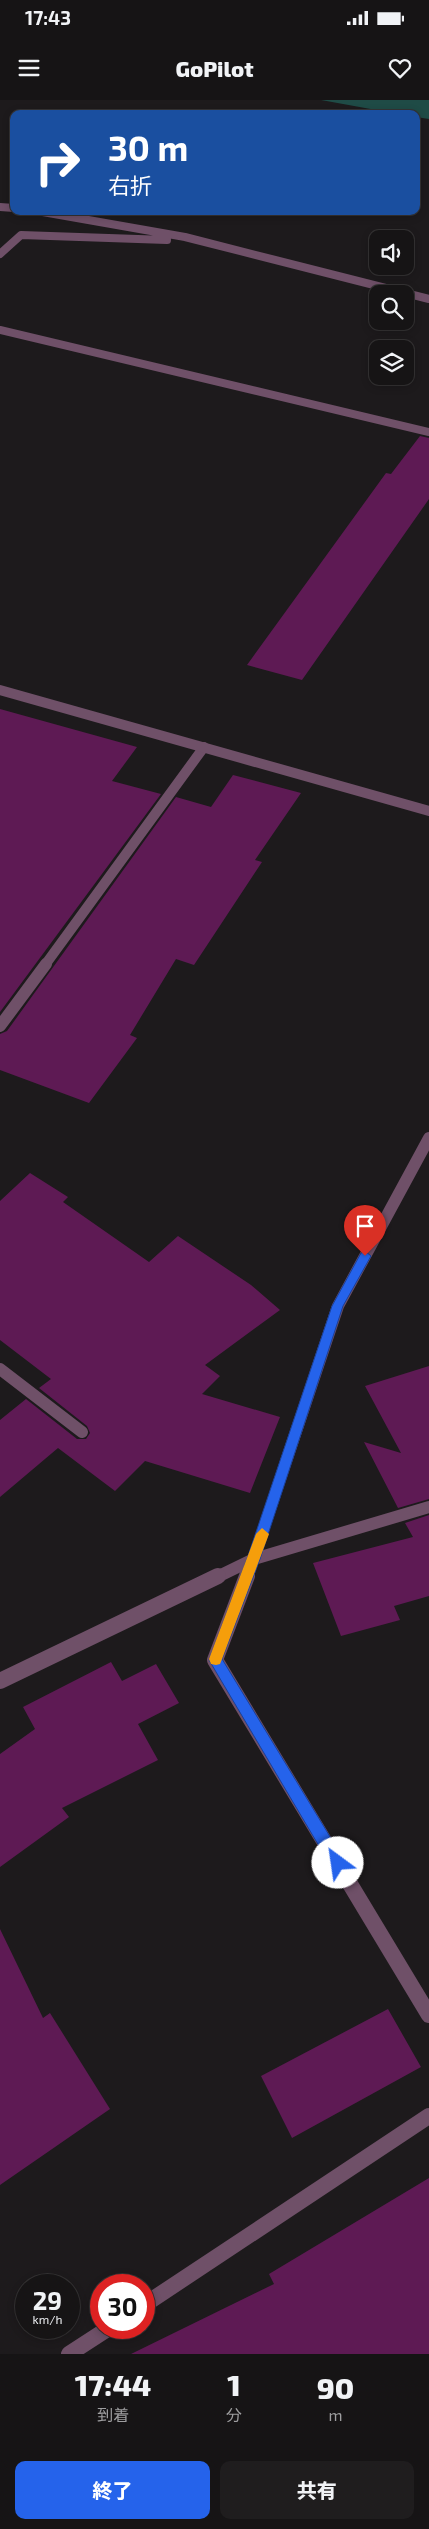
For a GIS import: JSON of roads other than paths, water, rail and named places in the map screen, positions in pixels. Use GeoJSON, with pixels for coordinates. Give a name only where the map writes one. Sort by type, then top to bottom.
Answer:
{"type":"FeatureCollection","features":[{"type":"Feature","properties":{"kind":"street"},"geometry":{"type":"LineString","coordinates":[[65,215],[206,241],[429,299]]}},
{"type":"Feature","properties":{"kind":"street"},"geometry":{"type":"LineString","coordinates":[[0,254],[21,235],[206,241]]}},
{"type":"Feature","properties":{"kind":"street"},"geometry":{"type":"LineString","coordinates":[[0,330],[429,432]]}},
{"type":"Feature","properties":{"kind":"street"},"geometry":{"type":"LineString","coordinates":[[0,690],[429,811]]}},
{"type":"Feature","properties":{"kind":"street"},"geometry":{"type":"LineString","coordinates":[[0,1026],[204,747]]}},
{"type":"Feature","properties":{"kind":"street"},"geometry":{"type":"LineString","coordinates":[[429,1138],[338,1306],[254,1559],[215,1660],[429,2015]]}},
{"type":"Feature","properties":{"kind":"street"},"geometry":{"type":"LineString","coordinates":[[0,1369],[82,1432]]}},
{"type":"Feature","properties":{"kind":"street"},"geometry":{"type":"LineString","coordinates":[[0,1681],[254,1559],[429,1507]]}},
{"type":"Feature","properties":{"kind":"street"},"geometry":{"type":"LineString","coordinates":[[155,2298],[429,2116]]}},
{"type":"Feature","properties":{"kind":"street"},"geometry":{"type":"LineString","coordinates":[[69,2354],[92,2339]]}}]}
